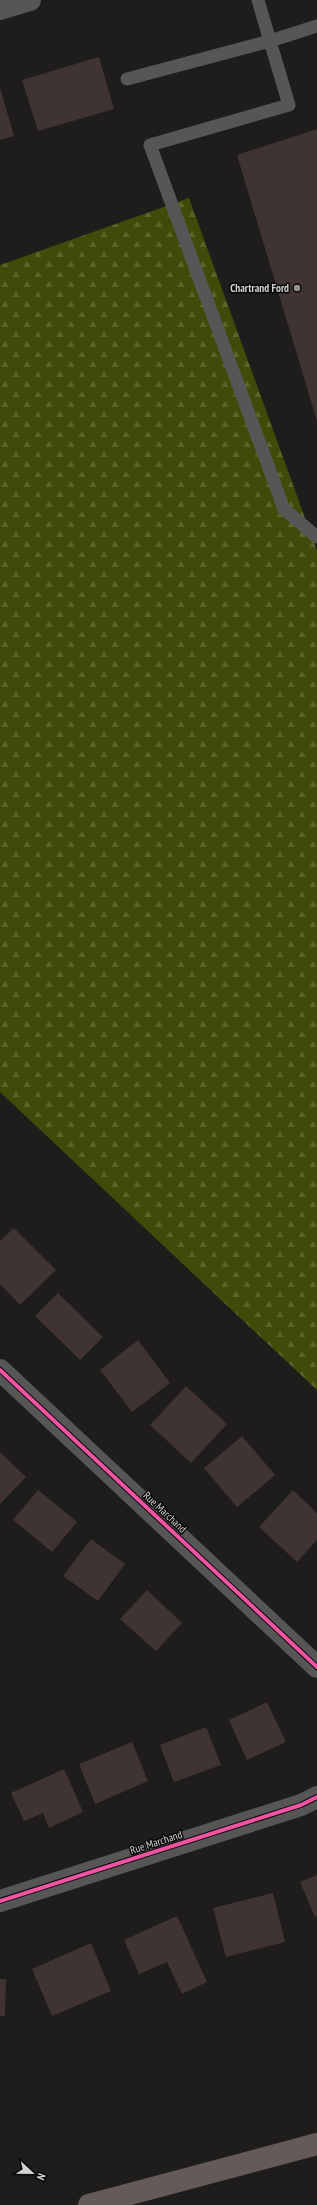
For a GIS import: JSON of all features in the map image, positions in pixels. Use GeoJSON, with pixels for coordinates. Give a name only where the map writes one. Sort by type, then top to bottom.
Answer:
{"type":"FeatureCollection","features":[{"type":"Feature","properties":{"kind":"highway"},"geometry":{"type":"LineString","coordinates":[[89,2205],[317,2144]]}},
{"type":"Feature","properties":{"kind":"street"},"geometry":{"type":"LineString","coordinates":[[0,9],[30,0]]}},
{"type":"Feature","properties":{"kind":"street","name":"Rue Marchand"},"geometry":{"type":"LineString","coordinates":[[0,1370],[317,1667]]}},
{"type":"Feature","properties":{"kind":"street","name":"Rue Marchand"},"geometry":{"type":"LineString","coordinates":[[0,1901],[301,1805],[317,1797]]}},
{"type":"Feature","properties":{"kind":"lane"},"geometry":{"type":"LineString","coordinates":[[258,0],[288,105],[150,145],[284,509],[317,537]]}},
{"type":"Feature","properties":{"kind":"lane"},"geometry":{"type":"LineString","coordinates":[[127,79],[270,41],[317,26]]}},
{"type":"Feature","properties":{"kind":"green space"},"geometry":{"type":"Polygon","coordinates":[[[189,198],[317,551],[317,1390],[0,1092],[0,265],[189,198]]]}},
{"type":"Feature","properties":{"kind":"building"},"geometry":{"type":"Polygon","coordinates":[[[99,57],[114,109],[38,131],[22,80],[99,57]]]}},
{"type":"Feature","properties":{"kind":"building"},"geometry":{"type":"Polygon","coordinates":[[[0,88],[14,136],[0,140],[0,88]]]}},
{"type":"Feature","properties":{"kind":"building","name":"Chartrand Ford"},"geometry":{"type":"Polygon","coordinates":[[[317,129],[317,421],[237,155],[317,129]]]}},
{"type":"Feature","properties":{"kind":"building"},"geometry":{"type":"Polygon","coordinates":[[[14,1228],[56,1270],[20,1305],[0,1284],[0,1241],[14,1228]]]}},
{"type":"Feature","properties":{"kind":"building"},"geometry":{"type":"Polygon","coordinates":[[[58,1293],[103,1337],[80,1360],[35,1316],[58,1293]]]}},
{"type":"Feature","properties":{"kind":"building"},"geometry":{"type":"Polygon","coordinates":[[[138,1340],[170,1383],[132,1412],[100,1370],[138,1340]]]}},
{"type":"Feature","properties":{"kind":"building"},"geometry":{"type":"Polygon","coordinates":[[[186,1386],[227,1424],[191,1463],[150,1425],[186,1386]]]}},
{"type":"Feature","properties":{"kind":"building"},"geometry":{"type":"Polygon","coordinates":[[[242,1436],[275,1475],[237,1507],[204,1468],[242,1436]]]}},
{"type":"Feature","properties":{"kind":"building"},"geometry":{"type":"Polygon","coordinates":[[[0,1452],[26,1477],[0,1504],[0,1452]]]}},
{"type":"Feature","properties":{"kind":"building"},"geometry":{"type":"Polygon","coordinates":[[[38,1490],[77,1522],[52,1552],[13,1520],[38,1490]]]}},
{"type":"Feature","properties":{"kind":"building"},"geometry":{"type":"Polygon","coordinates":[[[293,1490],[317,1513],[317,1540],[297,1562],[259,1527],[293,1490]]]}},
{"type":"Feature","properties":{"kind":"building"},"geometry":{"type":"Polygon","coordinates":[[[91,1539],[125,1564],[98,1601],[63,1576],[91,1539]]]}},
{"type":"Feature","properties":{"kind":"building"},"geometry":{"type":"Polygon","coordinates":[[[147,1590],[182,1623],[156,1651],[120,1619],[147,1590]]]}},
{"type":"Feature","properties":{"kind":"building"},"geometry":{"type":"Polygon","coordinates":[[[267,1702],[286,1742],[247,1760],[229,1720],[267,1702]]]}},
{"type":"Feature","properties":{"kind":"building"},"geometry":{"type":"Polygon","coordinates":[[[206,1727],[221,1765],[174,1782],[160,1745],[206,1727]]]}},
{"type":"Feature","properties":{"kind":"building"},"geometry":{"type":"Polygon","coordinates":[[[132,1742],[148,1781],[95,1804],[79,1764],[132,1742]]]}},
{"type":"Feature","properties":{"kind":"building"},"geometry":{"type":"Polygon","coordinates":[[[64,1769],[83,1812],[49,1828],[43,1813],[24,1821],[11,1793],[64,1769]]]}},
{"type":"Feature","properties":{"kind":"building"},"geometry":{"type":"Polygon","coordinates":[[[317,1875],[317,1916],[315,1917],[300,1882],[317,1875]]]}},
{"type":"Feature","properties":{"kind":"building"},"geometry":{"type":"Polygon","coordinates":[[[273,1893],[285,1942],[226,1957],[213,1908],[273,1893]]]}},
{"type":"Feature","properties":{"kind":"building"},"geometry":{"type":"Polygon","coordinates":[[[177,1916],[207,1982],[182,1994],[167,1962],[139,1974],[124,1940],[177,1916]]]}},
{"type":"Feature","properties":{"kind":"building"},"geometry":{"type":"Polygon","coordinates":[[[91,1943],[111,1991],[52,2016],[32,1969],[91,1943]]]}},
{"type":"Feature","properties":{"kind":"building"},"geometry":{"type":"Polygon","coordinates":[[[0,1979],[6,1979],[5,2016],[0,2016],[0,1979]]]}},
{"type":"Feature","properties":{"kind":"cycle path"},"geometry":{"type":"LineString","coordinates":[[0,1370],[317,1667]]}},
{"type":"Feature","properties":{"kind":"cycle path"},"geometry":{"type":"LineString","coordinates":[[0,1901],[301,1805],[317,1797]]}},
{"type":"Feature","properties":{"kind":"place","name":"Chartrand Ford"},"geometry":{"type":"Point","coordinates":[297,288]}}]}
